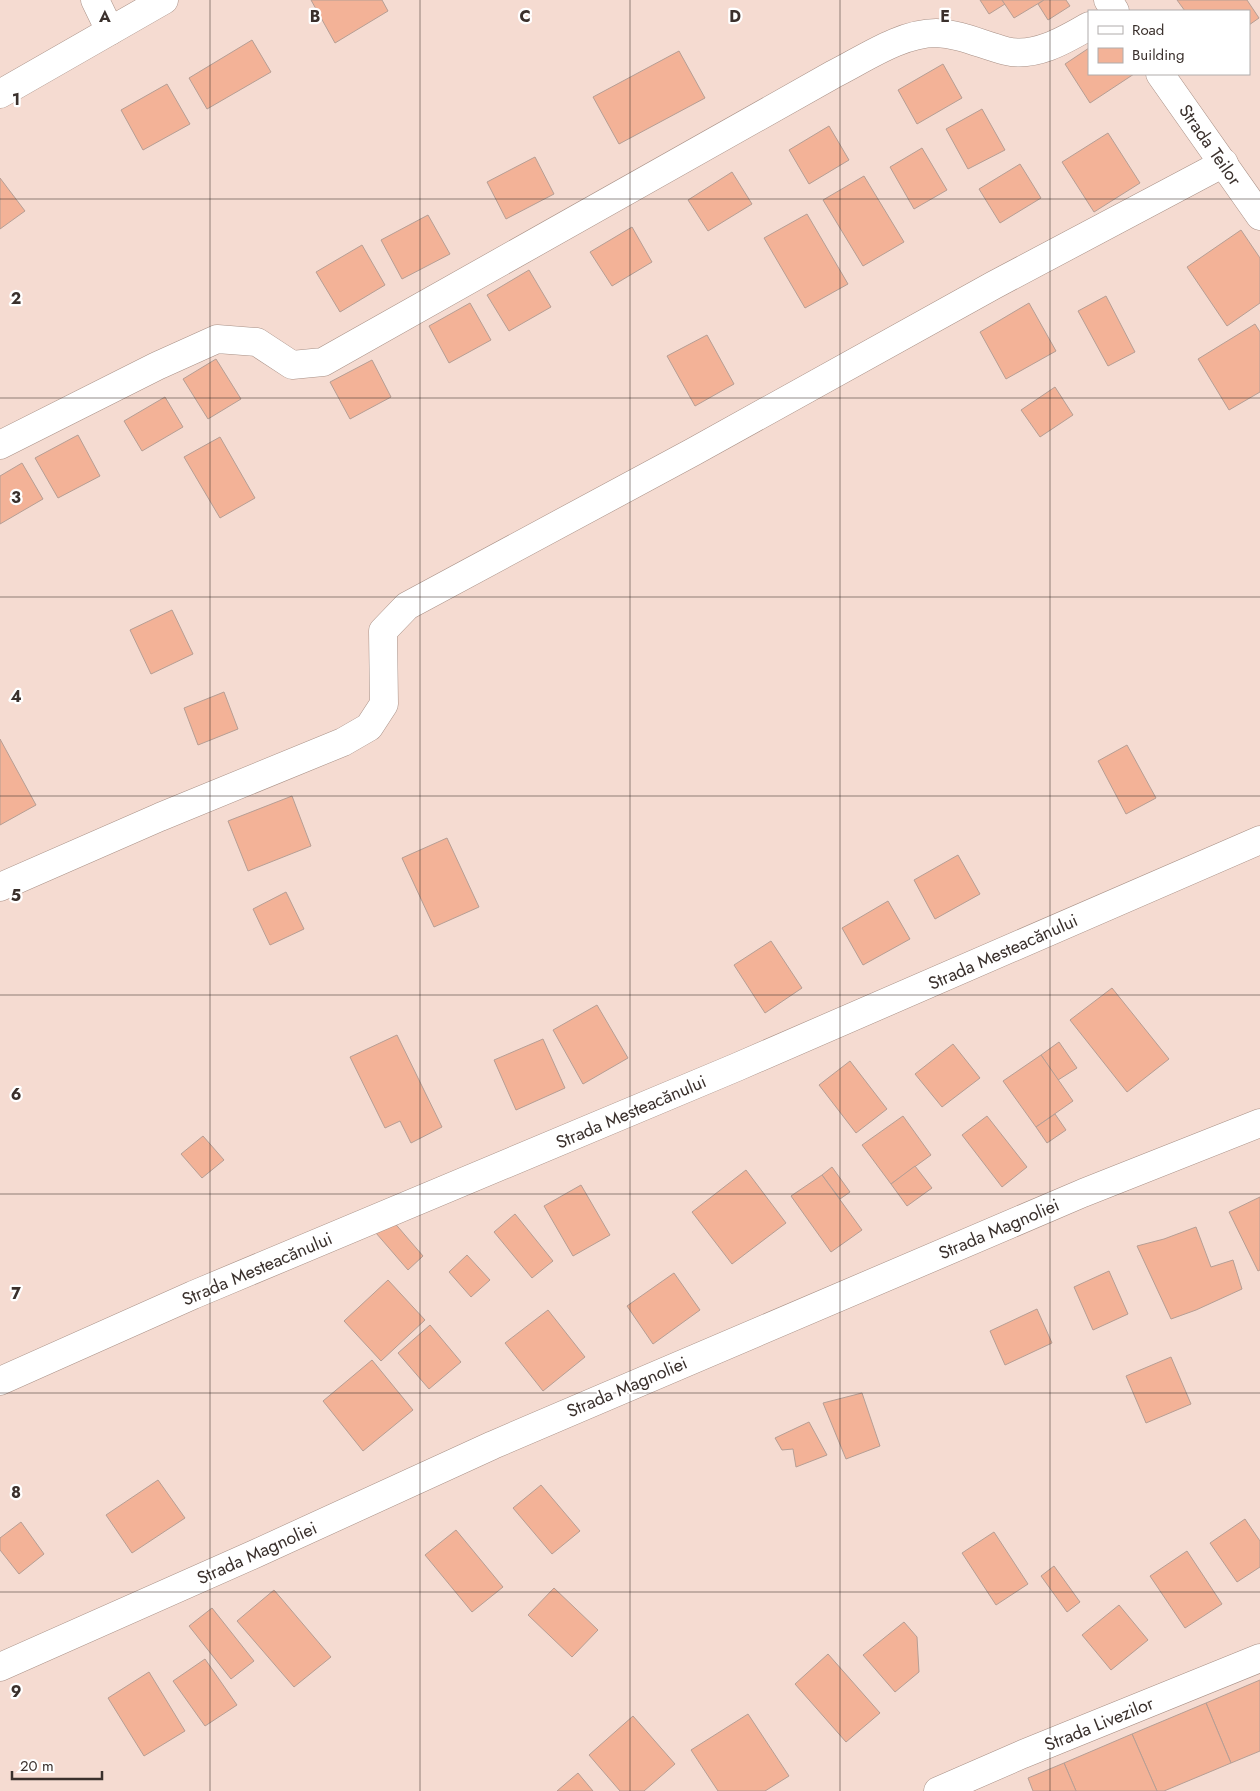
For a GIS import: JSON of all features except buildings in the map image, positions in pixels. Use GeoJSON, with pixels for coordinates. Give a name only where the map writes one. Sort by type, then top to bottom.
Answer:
{"type":"FeatureCollection","features":[{"type":"Feature","properties":{"kind":"street"},"geometry":{"type":"LineString","coordinates":[[95,0],[110,31]]}},
{"type":"Feature","properties":{"kind":"street"},"geometry":{"type":"LineString","coordinates":[[0,94],[164,0]]}},
{"type":"Feature","properties":{"kind":"street"},"geometry":{"type":"LineString","coordinates":[[0,445],[157,366],[217,339],[257,342],[292,366],[323,362],[834,74],[906,37],[935,33],[966,37],[1008,52],[1033,51],[1058,44],[1088,27]]}},
{"type":"Feature","properties":{"kind":"street","name":"Strada Teilor"},"geometry":{"type":"LineString","coordinates":[[1161,75],[1260,216]]}},
{"type":"Feature","properties":{"kind":"street"},"geometry":{"type":"LineString","coordinates":[[0,887],[160,817],[343,742],[369,727],[384,704],[383,631],[407,606],[693,452],[994,285],[1224,164]]}},
{"type":"Feature","properties":{"kind":"street","name":"Strada Mesteacănului"},"geometry":{"type":"LineString","coordinates":[[0,1380],[193,1295],[737,1067],[1260,840]]}},
{"type":"Feature","properties":{"kind":"street","name":"Strada Magnoliei"},"geometry":{"type":"LineString","coordinates":[[0,1667],[257,1553],[511,1437],[1065,1201],[1260,1123]]}},
{"type":"Feature","properties":{"kind":"street","name":"Strada Livezilor"},"geometry":{"type":"LineString","coordinates":[[938,1791],[1023,1754],[1260,1658]]}}]}
